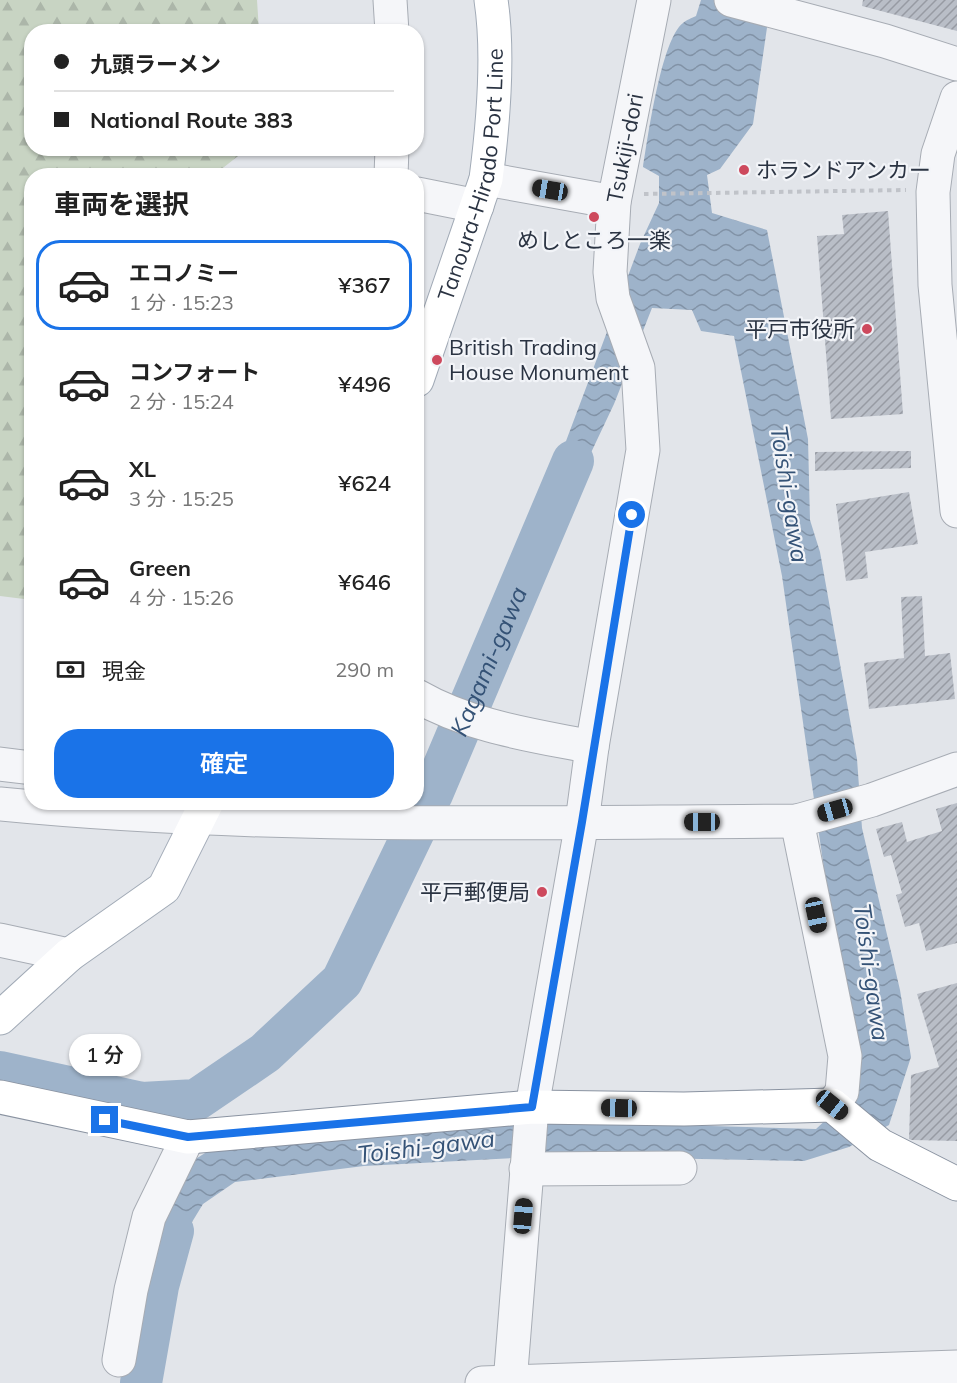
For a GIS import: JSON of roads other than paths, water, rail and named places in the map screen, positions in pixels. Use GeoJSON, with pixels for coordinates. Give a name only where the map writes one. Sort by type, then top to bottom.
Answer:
{"type":"FeatureCollection","features":[{"type":"Feature","properties":{"kind":"main road","name":"Tanoura-Hirado Port Line"},"geometry":{"type":"LineString","coordinates":[[424,360],[482,192],[495,24],[491,0]]}},
{"type":"Feature","properties":{"kind":"main road"},"geometry":{"type":"LineString","coordinates":[[0,1018],[69,955],[164,888],[204,810]]}},
{"type":"Feature","properties":{"kind":"main road"},"geometry":{"type":"LineString","coordinates":[[0,1097],[188,1137],[532,1107],[684,1109],[832,1105],[880,1145],[957,1184]]}},
{"type":"Feature","properties":{"kind":"street"},"geometry":{"type":"LineString","coordinates":[[390,0],[392,24]]}},
{"type":"Feature","properties":{"kind":"street","name":"Tsukiji-dori"},"geometry":{"type":"LineString","coordinates":[[500,1383],[532,1107],[582,822],[592,747],[643,450],[638,369],[613,298],[610,272],[626,198],[654,0]]}},
{"type":"Feature","properties":{"kind":"street"},"geometry":{"type":"LineString","coordinates":[[731,0],[957,64]]}},
{"type":"Feature","properties":{"kind":"street"},"geometry":{"type":"LineString","coordinates":[[957,98],[938,154],[945,194],[935,285],[957,511]]}},
{"type":"Feature","properties":{"kind":"street"},"geometry":{"type":"LineString","coordinates":[[424,194],[482,192],[626,198]]}},
{"type":"Feature","properties":{"kind":"street"},"geometry":{"type":"LineString","coordinates":[[430,703],[490,727],[592,747]]}},
{"type":"Feature","properties":{"kind":"street"},"geometry":{"type":"LineString","coordinates":[[0,764],[24,767]]}},
{"type":"Feature","properties":{"kind":"street"},"geometry":{"type":"LineString","coordinates":[[62,810],[204,810],[269,822],[797,821],[872,800],[957,769]]}},
{"type":"Feature","properties":{"kind":"street"},"geometry":{"type":"LineString","coordinates":[[0,804],[24,806]]}},
{"type":"Feature","properties":{"kind":"street"},"geometry":{"type":"LineString","coordinates":[[797,821],[845,1056],[842,1092],[832,1105]]}},
{"type":"Feature","properties":{"kind":"street"},"geometry":{"type":"LineString","coordinates":[[0,940],[69,955]]}},
{"type":"Feature","properties":{"kind":"street"},"geometry":{"type":"LineString","coordinates":[[119,1360],[131,1290],[149,1217],[188,1137]]}},
{"type":"Feature","properties":{"kind":"street"},"geometry":{"type":"LineString","coordinates":[[527,1164],[680,1168]]}},
{"type":"Feature","properties":{"kind":"street"},"geometry":{"type":"LineString","coordinates":[[500,1383],[957,1367]]}},
{"type":"Feature","properties":{"kind":"water"},"geometry":{"type":"Polygon","coordinates":[[[701,0],[771,0],[753,124],[720,169],[707,175],[712,213],[767,230],[808,439],[810,520],[820,552],[857,759],[862,828],[900,990],[911,1057],[889,1125],[849,1147],[804,1161],[550,1156],[364,1166],[235,1182],[203,1204],[189,1227],[165,1292],[148,1280],[178,1188],[194,1160],[213,1148],[498,1120],[816,1129],[856,1092],[782,576],[734,336],[701,331],[692,310],[652,308],[614,404],[562,514],[539,513],[640,244],[659,203],[659,176],[643,167],[652,113],[668,48],[675,33],[684,22],[696,16],[701,0]]]}},
{"type":"Feature","properties":{"kind":"waterway","name":"Kagami-gawa"},"geometry":{"type":"LineString","coordinates":[[0,1072],[142,1103],[196,1100],[265,1053],[342,981],[432,794],[573,461]]}},
{"type":"Feature","properties":{"kind":"waterway","name":"Toishi-gawa"},"geometry":{"type":"LineString","coordinates":[[141,1383],[158,1286],[173,1231]]}},
{"type":"Feature","properties":{"kind":"place","name":"ホランドアンカー"},"geometry":{"type":"Point","coordinates":[744,170]}},
{"type":"Feature","properties":{"kind":"place","name":"めしところ一楽"},"geometry":{"type":"Point","coordinates":[594,217]}},
{"type":"Feature","properties":{"kind":"place","name":"平戸市役所"},"geometry":{"type":"Point","coordinates":[867,329]}},
{"type":"Feature","properties":{"kind":"place","name":"British Trading House Monument"},"geometry":{"type":"Point","coordinates":[437,360]}},
{"type":"Feature","properties":{"kind":"place","name":"平戸郵便局"},"geometry":{"type":"Point","coordinates":[542,892]}}]}
